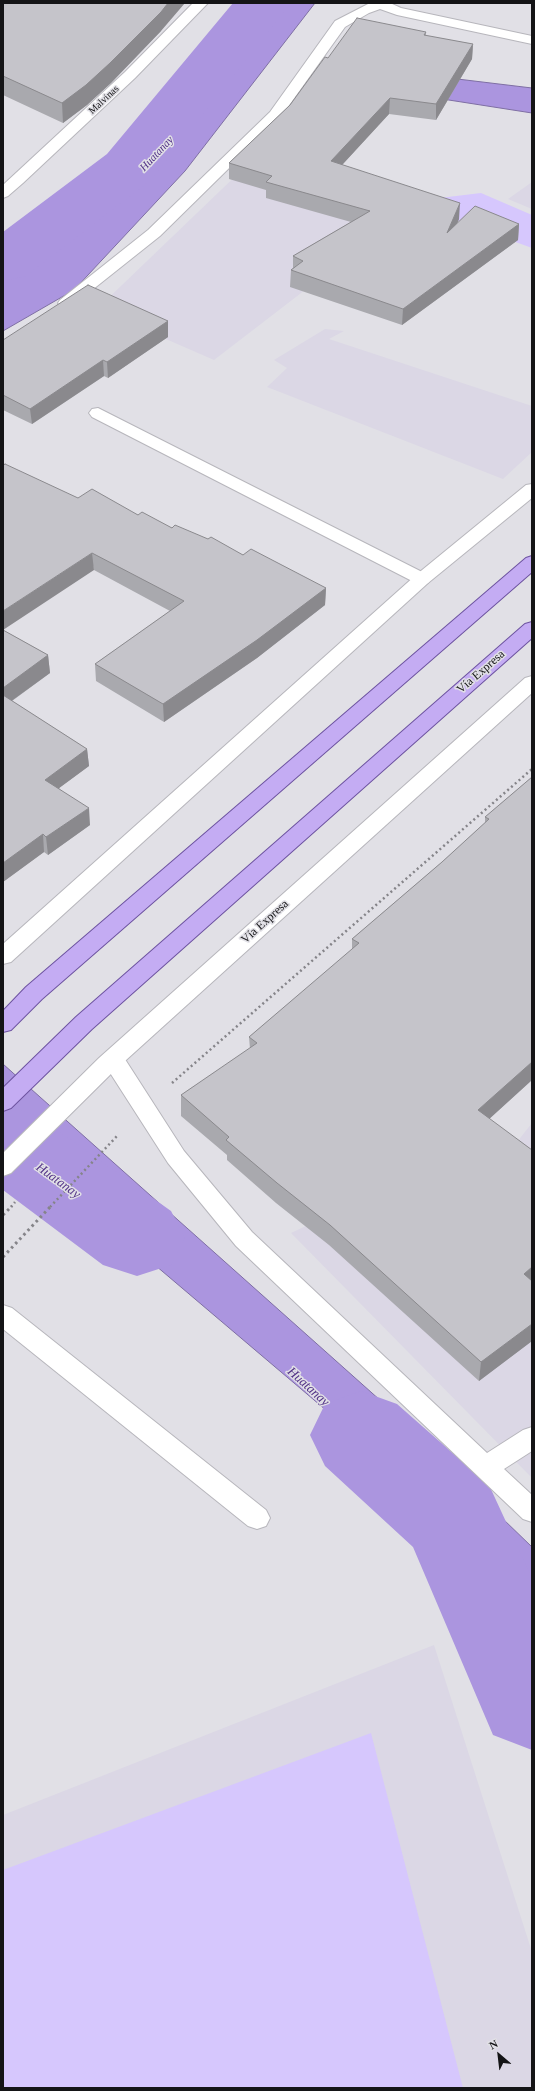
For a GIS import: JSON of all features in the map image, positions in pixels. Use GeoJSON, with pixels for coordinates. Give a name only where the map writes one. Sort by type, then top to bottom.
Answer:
{"type":"FeatureCollection","features":[{"type":"Feature","properties":{"kind":"main road"},"geometry":{"type":"LineString","coordinates":[[3,1024],[34,993],[532,562]]}},
{"type":"Feature","properties":{"kind":"main road","name":"Vía Expresa"},"geometry":{"type":"LineString","coordinates":[[3,1102],[84,1022],[532,628]]}},
{"type":"Feature","properties":{"kind":"street","name":"Malvinas"},"geometry":{"type":"LineString","coordinates":[[3,193],[130,75],[201,3]]}},
{"type":"Feature","properties":{"kind":"street"},"geometry":{"type":"LineString","coordinates":[[53,312],[78,295],[154,233],[275,116],[340,24],[382,4],[397,11],[532,40]]}},
{"type":"Feature","properties":{"kind":"street"},"geometry":{"type":"LineString","coordinates":[[98,413],[422,579]]}},
{"type":"Feature","properties":{"kind":"street"},"geometry":{"type":"LineString","coordinates":[[3,956],[422,579],[532,489]]}},
{"type":"Feature","properties":{"kind":"street","name":"Vía Expresa"},"geometry":{"type":"LineString","coordinates":[[3,1167],[110,1062],[532,682]]}},
{"type":"Feature","properties":{"kind":"street"},"geometry":{"type":"LineString","coordinates":[[110,1062],[145,1106],[176,1157],[244,1239],[532,1511]]}},
{"type":"Feature","properties":{"kind":"street"},"geometry":{"type":"LineString","coordinates":[[3,1315],[257,1518]]}},
{"type":"Feature","properties":{"kind":"street"},"geometry":{"type":"LineString","coordinates":[[486,1468],[532,1438]]}},
{"type":"Feature","properties":{"kind":"path"},"geometry":{"type":"LineString","coordinates":[[3,1257],[145,1106],[532,769]]}},
{"type":"Feature","properties":{"kind":"shaded area"},"geometry":{"type":"Polygon","coordinates":[[[246,166],[448,238],[361,247],[214,360],[97,309],[246,166]]]}},
{"type":"Feature","properties":{"kind":"shaded area"},"geometry":{"type":"Polygon","coordinates":[[[532,182],[532,209],[508,199],[532,182]]]}},
{"type":"Feature","properties":{"kind":"shaded area"},"geometry":{"type":"Polygon","coordinates":[[[481,193],[532,215],[532,248],[406,202],[481,193]]]}},
{"type":"Feature","properties":{"kind":"shaded area"},"geometry":{"type":"Polygon","coordinates":[[[325,329],[344,331],[329,339],[532,406],[532,452],[503,479],[267,387],[287,368],[274,360],[325,329]]]}},
{"type":"Feature","properties":{"kind":"shaded area"},"geometry":{"type":"Polygon","coordinates":[[[532,1123],[532,1478],[291,1233],[346,1207],[475,1195],[532,1123]]]}},
{"type":"Feature","properties":{"kind":"shaded area"},"geometry":{"type":"Polygon","coordinates":[[[434,1645],[532,1952],[532,2088],[3,2088],[3,1815],[434,1645]]]}},
{"type":"Feature","properties":{"kind":"shaded area"},"geometry":{"type":"Polygon","coordinates":[[[371,1733],[463,2088],[3,2088],[3,1870],[371,1733]]]}},
{"type":"Feature","properties":{"kind":"water"},"geometry":{"type":"Polygon","coordinates":[[[263,3],[315,3],[185,171],[74,290],[3,331],[3,262],[129,167],[263,3]]]}},
{"type":"Feature","properties":{"kind":"water"},"geometry":{"type":"Polygon","coordinates":[[[449,78],[532,88],[532,113],[436,98],[449,78]]]}},
{"type":"Feature","properties":{"kind":"water"},"geometry":{"type":"Polygon","coordinates":[[[3,1064],[381,1401],[532,1547],[532,1706],[522,1676],[452,1517],[37,1165],[3,1130],[3,1064]]]}},
{"type":"Feature","properties":{"kind":"building"},"geometry":{"type":"Polygon","coordinates":[[[3,3],[168,3],[161,12],[110,63],[86,85],[62,103],[3,76],[3,3]]]}},
{"type":"Feature","properties":{"kind":"building"},"geometry":{"type":"Polygon","coordinates":[[[357,18],[426,32],[424,35],[473,44],[436,104],[390,98],[331,161],[460,203],[447,233],[475,206],[519,224],[403,309],[291,270],[303,261],[293,256],[370,211],[266,182],[272,176],[229,163],[290,105],[325,57],[328,58],[357,18]]]}},
{"type":"Feature","properties":{"kind":"building"},"geometry":{"type":"Polygon","coordinates":[[[88,285],[168,321],[107,362],[103,360],[30,409],[3,395],[3,340],[88,285]]]}},
{"type":"Feature","properties":{"kind":"building"},"geometry":{"type":"Polygon","coordinates":[[[5,464],[78,498],[92,489],[138,515],[142,512],[172,528],[175,525],[208,539],[211,537],[243,555],[251,549],[326,588],[257,640],[163,704],[95,664],[184,601],[92,553],[3,611],[3,466],[5,464]]]}},
{"type":"Feature","properties":{"kind":"building"},"geometry":{"type":"Polygon","coordinates":[[[3,630],[48,655],[3,688],[3,630]]]}},
{"type":"Feature","properties":{"kind":"building"},"geometry":{"type":"Polygon","coordinates":[[[3,695],[87,749],[45,780],[89,808],[46,837],[43,834],[3,863],[3,695]]]}},
{"type":"Feature","properties":{"kind":"building"},"geometry":{"type":"Polygon","coordinates":[[[532,777],[532,1062],[478,1110],[532,1150],[532,1267],[524,1274],[532,1281],[532,1324],[481,1362],[330,1225],[226,1140],[229,1137],[181,1095],[257,1043],[249,1037],[359,943],[352,939],[442,862],[489,819],[485,817],[532,777]]]}},
{"type":"Feature","properties":{"kind":"waterway"},"geometry":{"type":"LineString","coordinates":[[3,262],[129,167],[263,3]]}},
{"type":"Feature","properties":{"kind":"waterway","name":"Huatanay"},"geometry":{"type":"LineString","coordinates":[[3,1140],[137,1238]]}},
{"type":"Feature","properties":{"kind":"waterway","name":"Huatanay"},"geometry":{"type":"LineString","coordinates":[[361,1435],[452,1517],[532,1699]]}}]}
